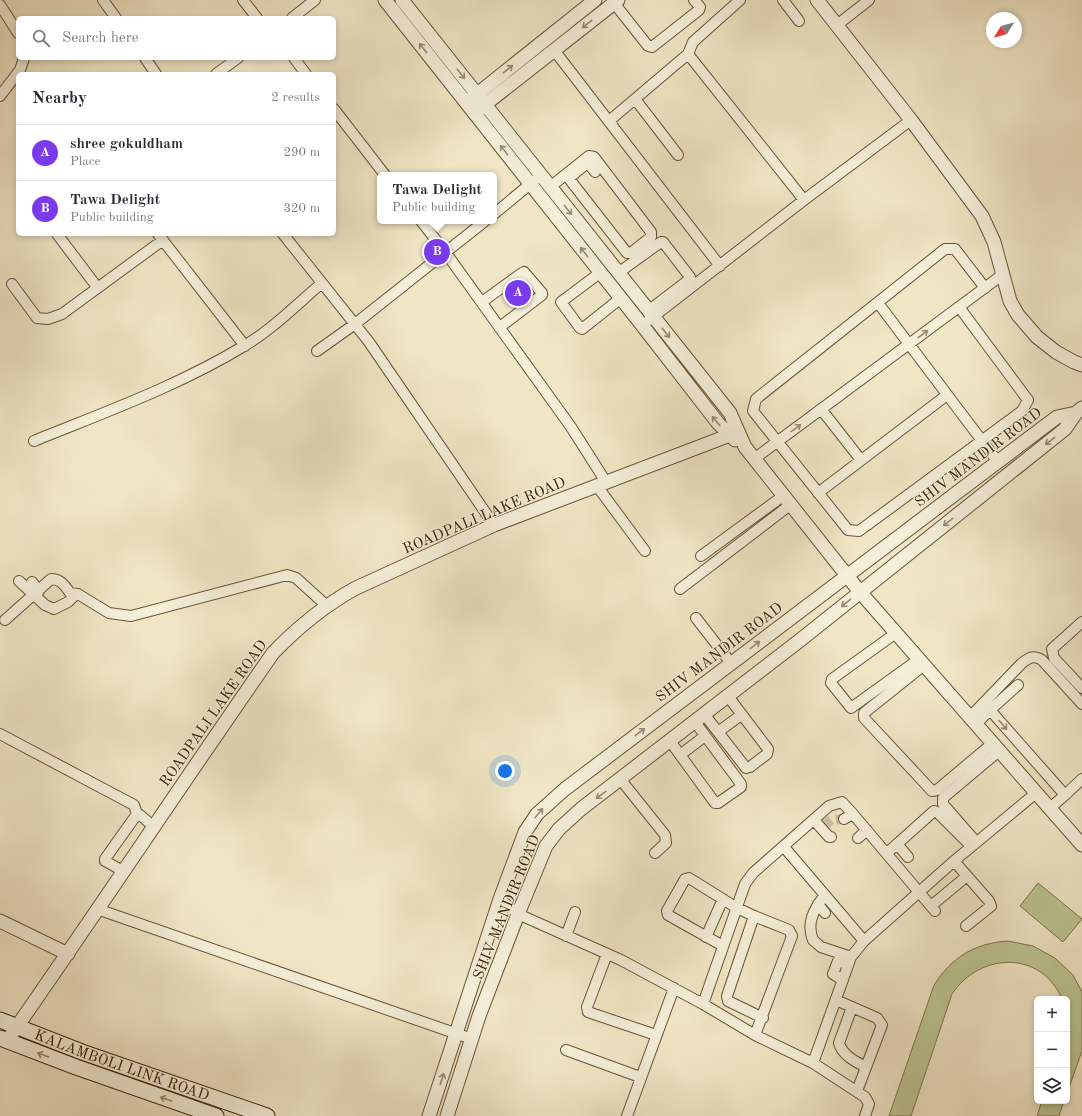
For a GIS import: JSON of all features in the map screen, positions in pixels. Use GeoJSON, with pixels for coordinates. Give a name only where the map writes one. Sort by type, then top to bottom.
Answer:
{"type":"FeatureCollection","features":[{"type":"Feature","properties":{"kind":"main road","name":"KALAMBOLI LINK ROAD"},"geometry":{"type":"LineString","coordinates":[[0,1020],[82,1052],[267,1116]]}},
{"type":"Feature","properties":{"kind":"main road","name":"KALAMBOLI LINK ROAD"},"geometry":{"type":"LineString","coordinates":[[4,1039],[76,1067],[216,1116]]}},
{"type":"Feature","properties":{"kind":"street"},"geometry":{"type":"LineString","coordinates":[[103,0],[115,16]]}},
{"type":"Feature","properties":{"kind":"street"},"geometry":{"type":"LineString","coordinates":[[243,0],[255,16]]}},
{"type":"Feature","properties":{"kind":"street"},"geometry":{"type":"LineString","coordinates":[[295,16],[315,0]]}},
{"type":"Feature","properties":{"kind":"street"},"geometry":{"type":"LineString","coordinates":[[386,0],[466,102],[480,109],[536,179],[621,298],[648,318]]}},
{"type":"Feature","properties":{"kind":"street"},"geometry":{"type":"LineString","coordinates":[[402,0],[477,94],[480,109]]}},
{"type":"Feature","properties":{"kind":"street"},"geometry":{"type":"LineString","coordinates":[[466,102],[596,0]]}},
{"type":"Feature","properties":{"kind":"street"},"geometry":{"type":"LineString","coordinates":[[480,109],[616,2],[648,46],[652,47],[699,10],[700,7],[694,0]]}},
{"type":"Feature","properties":{"kind":"street"},"geometry":{"type":"LineString","coordinates":[[609,121],[688,54],[693,42],[740,0]]}},
{"type":"Feature","properties":{"kind":"street"},"geometry":{"type":"LineString","coordinates":[[783,0],[799,20]]}},
{"type":"Feature","properties":{"kind":"street"},"geometry":{"type":"LineString","coordinates":[[817,0],[911,120],[982,216],[994,242],[1010,302],[1018,315],[1037,337],[1056,352],[1082,365]]}},
{"type":"Feature","properties":{"kind":"street"},"geometry":{"type":"LineString","coordinates":[[837,25],[870,0]]}},
{"type":"Feature","properties":{"kind":"street"},"geometry":{"type":"LineString","coordinates":[[0,5],[16,30]]}},
{"type":"Feature","properties":{"kind":"street"},"geometry":{"type":"LineString","coordinates":[[554,50],[720,266]]}},
{"type":"Feature","properties":{"kind":"street"},"geometry":{"type":"LineString","coordinates":[[688,54],[804,200]]}},
{"type":"Feature","properties":{"kind":"street"},"geometry":{"type":"LineString","coordinates":[[18,72],[23,60]]}},
{"type":"Feature","properties":{"kind":"street"},"geometry":{"type":"LineString","coordinates":[[146,60],[155,72]]}},
{"type":"Feature","properties":{"kind":"street"},"geometry":{"type":"LineString","coordinates":[[219,72],[235,60]]}},
{"type":"Feature","properties":{"kind":"street"},"geometry":{"type":"LineString","coordinates":[[296,60],[304,72]]}},
{"type":"Feature","properties":{"kind":"street"},"geometry":{"type":"LineString","coordinates":[[0,96],[16,75]]}},
{"type":"Feature","properties":{"kind":"street"},"geometry":{"type":"LineString","coordinates":[[635,99],[678,155]]}},
{"type":"Feature","properties":{"kind":"street"},"geometry":{"type":"LineString","coordinates":[[336,113],[383,172]]}},
{"type":"Feature","properties":{"kind":"street"},"geometry":{"type":"LineString","coordinates":[[648,318],[720,266],[804,200],[911,120]]}},
{"type":"Feature","properties":{"kind":"street"},"geometry":{"type":"LineString","coordinates":[[550,187],[589,156],[594,157],[651,232],[651,237],[631,253],[627,253],[570,180],[570,177],[586,164],[589,164],[595,172]]}},
{"type":"Feature","properties":{"kind":"street"},"geometry":{"type":"LineString","coordinates":[[536,179],[550,187],[618,273],[648,318],[730,413],[734,434],[846,575],[1082,845]]}},
{"type":"Feature","properties":{"kind":"street"},"geometry":{"type":"LineString","coordinates":[[497,212],[536,179]]}},
{"type":"Feature","properties":{"kind":"street"},"geometry":{"type":"LineString","coordinates":[[423,224],[482,302],[571,427],[602,484],[645,551]]}},
{"type":"Feature","properties":{"kind":"street"},"geometry":{"type":"LineString","coordinates":[[317,351],[355,324],[481,224]]}},
{"type":"Feature","properties":{"kind":"street"},"geometry":{"type":"LineString","coordinates":[[59,236],[98,287]]}},
{"type":"Feature","properties":{"kind":"street"},"geometry":{"type":"LineString","coordinates":[[285,236],[355,324],[494,525]]}},
{"type":"Feature","properties":{"kind":"street"},"geometry":{"type":"LineString","coordinates":[[12,284],[37,318],[48,319],[62,314],[161,237],[245,346]]}},
{"type":"Feature","properties":{"kind":"street"},"geometry":{"type":"LineString","coordinates":[[618,273],[663,242],[690,277],[690,279],[648,318]]}},
{"type":"Feature","properties":{"kind":"street"},"geometry":{"type":"LineString","coordinates":[[959,307],[1028,400],[1022,411],[859,531],[848,530],[753,411],[756,399],[945,249],[955,249],[985,288]]}},
{"type":"Feature","properties":{"kind":"street"},"geometry":{"type":"LineString","coordinates":[[482,302],[524,272],[542,293],[542,296],[500,327]]}},
{"type":"Feature","properties":{"kind":"street"},"geometry":{"type":"LineString","coordinates":[[601,272],[561,302],[580,328],[621,298]]}},
{"type":"Feature","properties":{"kind":"street"},"geometry":{"type":"LineString","coordinates":[[754,459],[1002,275]]}},
{"type":"Feature","properties":{"kind":"street"},"geometry":{"type":"LineString","coordinates":[[34,441],[177,382],[245,346],[274,324],[322,283]]}},
{"type":"Feature","properties":{"kind":"street"},"geometry":{"type":"LineString","coordinates":[[878,303],[998,462]]}},
{"type":"Feature","properties":{"kind":"street"},"geometry":{"type":"LineString","coordinates":[[818,493],[947,395]]}},
{"type":"Feature","properties":{"kind":"street"},"geometry":{"type":"LineString","coordinates":[[821,409],[861,460]]}},
{"type":"Feature","properties":{"kind":"street","name":"SHIV MANDIR ROAD"},"geometry":{"type":"LineString","coordinates":[[430,1116],[500,899],[525,832],[537,814],[565,789],[846,575],[1057,417],[1079,410]]}},
{"type":"Feature","properties":{"kind":"street","name":"SHIV MANDIR ROAD"},"geometry":{"type":"LineString","coordinates":[[447,1116],[472,1039],[518,914],[552,837],[575,814],[621,780],[727,695],[799,641],[1065,429],[1079,410]]}},
{"type":"Feature","properties":{"kind":"street","name":"ROADPALI LAKE ROAD"},"geometry":{"type":"LineString","coordinates":[[4,1039],[17,1027],[68,954],[153,826],[273,653],[293,632],[327,606],[356,588],[494,525],[734,434]]}},
{"type":"Feature","properties":{"kind":"street"},"geometry":{"type":"LineString","coordinates":[[701,556],[787,500]]}},
{"type":"Feature","properties":{"kind":"street"},"geometry":{"type":"LineString","coordinates":[[680,589],[787,500]]}},
{"type":"Feature","properties":{"kind":"street"},"geometry":{"type":"LineString","coordinates":[[6,620],[37,593],[45,578],[56,579],[63,583],[70,593],[76,594],[90,601],[109,614],[131,616],[287,575],[296,578],[327,606]]}},
{"type":"Feature","properties":{"kind":"street"},"geometry":{"type":"LineString","coordinates":[[19,581],[37,593]]}},
{"type":"Feature","properties":{"kind":"street"},"geometry":{"type":"LineString","coordinates":[[32,582],[45,605],[54,609],[68,602],[76,594]]}},
{"type":"Feature","properties":{"kind":"street"},"geometry":{"type":"LineString","coordinates":[[696,618],[731,663]]}},
{"type":"Feature","properties":{"kind":"street"},"geometry":{"type":"LineString","coordinates":[[1082,622],[1052,650],[1054,658],[1082,688]]}},
{"type":"Feature","properties":{"kind":"street"},"geometry":{"type":"LineString","coordinates":[[896,633],[832,679],[831,683],[851,708],[921,662]]}},
{"type":"Feature","properties":{"kind":"street"},"geometry":{"type":"LineString","coordinates":[[973,720],[983,702],[1022,663],[1029,658],[1036,656],[1042,660],[1082,704]]}},
{"type":"Feature","properties":{"kind":"street"},"geometry":{"type":"LineString","coordinates":[[921,662],[864,713],[864,718],[932,791],[938,790],[996,747]]}},
{"type":"Feature","properties":{"kind":"street"},"geometry":{"type":"LineString","coordinates":[[973,720],[990,710],[1018,685]]}},
{"type":"Feature","properties":{"kind":"street"},"geometry":{"type":"LineString","coordinates":[[700,718],[718,732],[746,768],[750,767],[767,754],[768,749],[727,695]]}},
{"type":"Feature","properties":{"kind":"street"},"geometry":{"type":"LineString","coordinates":[[983,702],[1064,795]]}},
{"type":"Feature","properties":{"kind":"street"},"geometry":{"type":"LineString","coordinates":[[718,732],[741,715]]}},
{"type":"Feature","properties":{"kind":"street"},"geometry":{"type":"LineString","coordinates":[[670,741],[715,802],[718,803],[741,787],[741,784],[705,736],[700,718]]}},
{"type":"Feature","properties":{"kind":"street"},"geometry":{"type":"LineString","coordinates":[[0,734],[132,803],[137,814],[153,826]]}},
{"type":"Feature","properties":{"kind":"street"},"geometry":{"type":"LineString","coordinates":[[680,755],[705,736]]}},
{"type":"Feature","properties":{"kind":"street"},"geometry":{"type":"LineString","coordinates":[[974,844],[943,804],[943,798],[996,747]]}},
{"type":"Feature","properties":{"kind":"street"},"geometry":{"type":"LineString","coordinates":[[1050,808],[1082,779]]}},
{"type":"Feature","properties":{"kind":"street"},"geometry":{"type":"LineString","coordinates":[[621,780],[665,835],[666,844],[655,853]]}},
{"type":"Feature","properties":{"kind":"street"},"geometry":{"type":"LineString","coordinates":[[813,1062],[850,961],[864,941],[954,861],[1036,793]]}},
{"type":"Feature","properties":{"kind":"street"},"geometry":{"type":"LineString","coordinates":[[703,1004],[745,884],[753,873],[829,806],[836,802],[842,802],[853,814],[888,853],[933,909],[967,876]]}},
{"type":"Feature","properties":{"kind":"street"},"geometry":{"type":"LineString","coordinates":[[888,853],[934,811],[974,844]]}},
{"type":"Feature","properties":{"kind":"street"},"geometry":{"type":"LineString","coordinates":[[123,871],[105,861],[105,859],[137,814]]}},
{"type":"Feature","properties":{"kind":"street"},"geometry":{"type":"LineString","coordinates":[[844,819],[853,814]]}},
{"type":"Feature","properties":{"kind":"street"},"geometry":{"type":"LineString","coordinates":[[814,820],[831,837]]}},
{"type":"Feature","properties":{"kind":"street"},"geometry":{"type":"LineString","coordinates":[[858,838],[867,830]]}},
{"type":"Feature","properties":{"kind":"street"},"geometry":{"type":"LineString","coordinates":[[897,844],[908,857]]}},
{"type":"Feature","properties":{"kind":"street"},"geometry":{"type":"LineString","coordinates":[[784,847],[864,941]]}},
{"type":"Feature","properties":{"kind":"street"},"geometry":{"type":"LineString","coordinates":[[954,861],[989,901],[991,906],[966,926]]}},
{"type":"Feature","properties":{"kind":"street"},"geometry":{"type":"LineString","coordinates":[[723,946],[668,915],[667,911],[685,879],[689,878],[737,908],[789,930],[792,936],[756,1035]]}},
{"type":"Feature","properties":{"kind":"street"},"geometry":{"type":"LineString","coordinates":[[825,895],[818,904],[810,927],[812,940],[821,947],[850,961]]}},
{"type":"Feature","properties":{"kind":"street"},"geometry":{"type":"LineString","coordinates":[[500,899],[518,914],[607,954],[674,988],[756,1035],[813,1062],[865,1097],[869,1104],[865,1116]]}},
{"type":"Feature","properties":{"kind":"street"},"geometry":{"type":"LineString","coordinates":[[706,937],[723,899]]}},
{"type":"Feature","properties":{"kind":"street"},"geometry":{"type":"LineString","coordinates":[[818,904],[825,913]]}},
{"type":"Feature","properties":{"kind":"street"},"geometry":{"type":"LineString","coordinates":[[97,909],[472,1039]]}},
{"type":"Feature","properties":{"kind":"street"},"geometry":{"type":"LineString","coordinates":[[566,936],[574,912]]}},
{"type":"Feature","properties":{"kind":"street"},"geometry":{"type":"LineString","coordinates":[[754,916],[727,996],[728,1001],[763,1018]]}},
{"type":"Feature","properties":{"kind":"street"},"geometry":{"type":"LineString","coordinates":[[0,920],[68,954]]}},
{"type":"Feature","properties":{"kind":"street"},"geometry":{"type":"LineString","coordinates":[[607,954],[587,1006],[588,1012],[656,1034]]}},
{"type":"Feature","properties":{"kind":"street"},"geometry":{"type":"LineString","coordinates":[[627,1116],[640,1077],[674,988]]}},
{"type":"Feature","properties":{"kind":"street"},"geometry":{"type":"LineString","coordinates":[[836,1000],[877,1018],[882,1025],[857,1091]]}},
{"type":"Feature","properties":{"kind":"street"},"geometry":{"type":"LineString","coordinates":[[852,1007],[839,1044],[840,1049],[853,1060],[866,1067]]}},
{"type":"Feature","properties":{"kind":"street"},"geometry":{"type":"LineString","coordinates":[[566,1050],[640,1077]]}},
{"type":"Feature","properties":{"kind":"green space"},"geometry":{"type":"Polygon","coordinates":[[[1038,883],[1082,919],[1063,942],[1020,906],[1038,883]]]}},
{"type":"Feature","properties":{"kind":"green space"},"geometry":{"type":"Polygon","coordinates":[[[1008,941],[1033,946],[1055,958],[1073,975],[1082,992],[1082,1051],[1070,1085],[1070,996],[1060,996],[1052,983],[1040,972],[1025,965],[1010,962],[994,964],[978,970],[964,980],[952,994],[911,1116],[889,1116],[934,985],[941,975],[965,953],[975,948],[996,942],[1008,941]]]}},
{"type":"Feature","properties":{"kind":"green space"},"geometry":{"type":"Polygon","coordinates":[[[1041,1104],[1063,1104],[1059,1116],[1037,1116],[1041,1104]]]}},
{"type":"Feature","properties":{"kind":"tunnel"},"geometry":{"type":"LineString","coordinates":[[823,826],[831,820],[844,819]]}},
{"type":"Feature","properties":{"kind":"place","name":"Tawa Delight"},"geometry":{"type":"Point","coordinates":[437,252]}},
{"type":"Feature","properties":{"kind":"place","name":"shree gokuldham"},"geometry":{"type":"Point","coordinates":[518,293]}}]}
